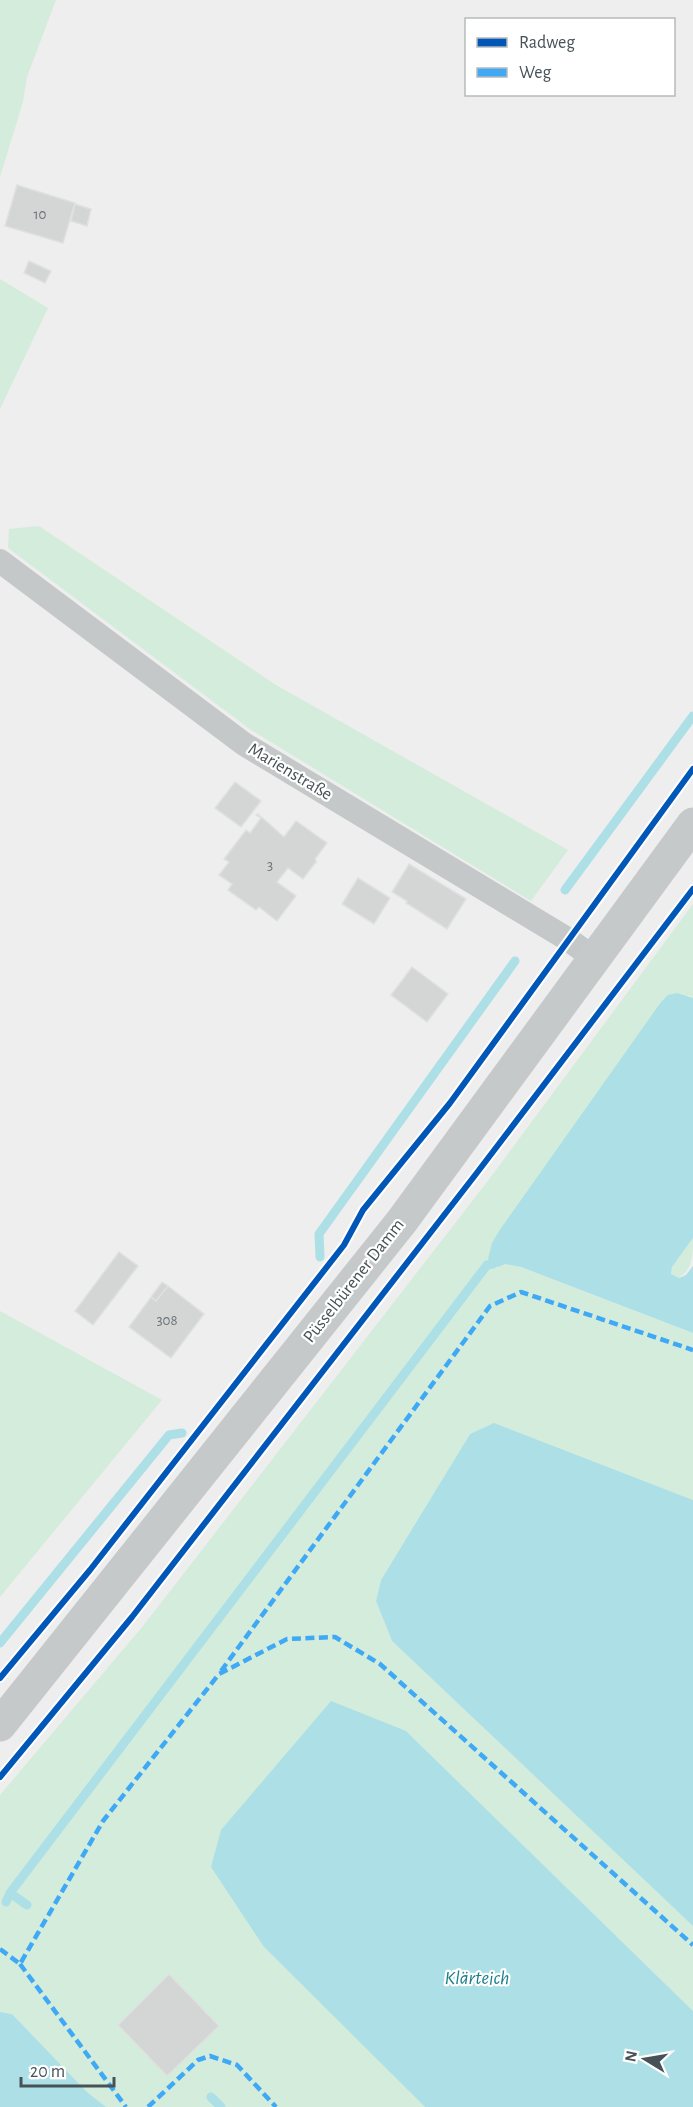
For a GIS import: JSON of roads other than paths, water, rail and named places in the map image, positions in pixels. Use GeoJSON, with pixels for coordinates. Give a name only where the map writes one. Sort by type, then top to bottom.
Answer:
{"type":"FeatureCollection","features":[{"type":"Feature","properties":{"kind":"main road","name":"Püsselbürener Damm"},"geometry":{"type":"LineString","coordinates":[[0,1725],[402,1221],[693,824]]}},
{"type":"Feature","properties":{"kind":"street","name":"Marienstraße"},"geometry":{"type":"LineString","coordinates":[[0,561],[244,744],[569,940],[595,959]]}},
{"type":"Feature","properties":{"kind":"water"},"geometry":{"type":"Polygon","coordinates":[[[677,993],[693,998],[693,1238],[672,1267],[671,1274],[679,1278],[686,1275],[693,1266],[693,1333],[521,1267],[505,1264],[498,1267],[488,1259],[492,1243],[499,1231],[661,1002],[668,995],[677,993]]]}},
{"type":"Feature","properties":{"kind":"water"},"geometry":{"type":"Polygon","coordinates":[[[494,1423],[693,1500],[693,1926],[392,1641],[376,1601],[381,1580],[470,1434],[494,1423]]]}},
{"type":"Feature","properties":{"kind":"water","name":"Klärteich"},"geometry":{"type":"Polygon","coordinates":[[[331,1701],[406,1731],[693,2011],[693,2107],[425,2107],[264,1947],[211,1867],[221,1830],[331,1701]]]}},
{"type":"Feature","properties":{"kind":"water"},"geometry":{"type":"Polygon","coordinates":[[[0,2012],[12,2014],[87,2092],[106,2107],[0,2107],[0,2012]]]}},
{"type":"Feature","properties":{"kind":"waterway"},"geometry":{"type":"LineString","coordinates":[[565,890],[693,716]]}},
{"type":"Feature","properties":{"kind":"waterway"},"geometry":{"type":"LineString","coordinates":[[320,1257],[319,1234],[515,961]]}},
{"type":"Feature","properties":{"kind":"waterway"},"geometry":{"type":"LineString","coordinates":[[6,1902],[10,1893],[487,1265],[493,1264]]}},
{"type":"Feature","properties":{"kind":"waterway"},"geometry":{"type":"LineString","coordinates":[[0,1643],[169,1435],[182,1433]]}},
{"type":"Feature","properties":{"kind":"waterway"},"geometry":{"type":"LineString","coordinates":[[10,1893],[27,1905]]}},
{"type":"Feature","properties":{"kind":"waterway"},"geometry":{"type":"LineString","coordinates":[[211,2097],[221,2107]]}}]}
